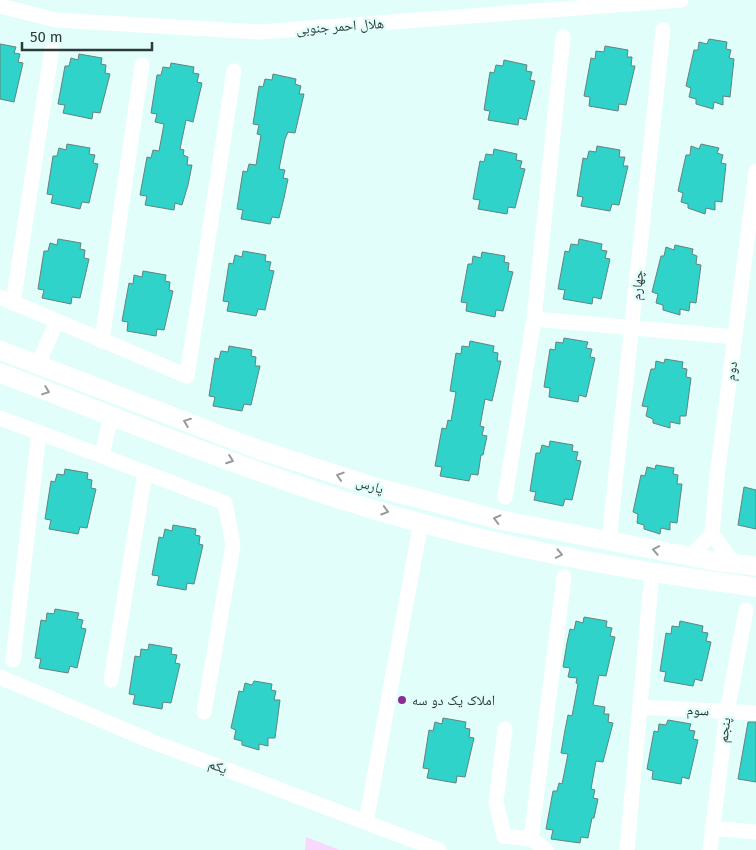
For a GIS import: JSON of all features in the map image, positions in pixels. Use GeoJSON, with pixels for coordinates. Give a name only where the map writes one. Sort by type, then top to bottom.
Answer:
{"type":"FeatureCollection","features":[{"type":"Feature","properties":{"kind":"street","name":"هلال احمر جنوبی"},"geometry":{"type":"LineString","coordinates":[[0,6],[56,20],[259,32],[681,0]]}},
{"type":"Feature","properties":{"kind":"street","name":"چهارم"},"geometry":{"type":"LineString","coordinates":[[609,541],[664,30]]}},
{"type":"Feature","properties":{"kind":"street"},"geometry":{"type":"LineString","coordinates":[[505,497],[534,319],[563,37]]}},
{"type":"Feature","properties":{"kind":"street"},"geometry":{"type":"LineString","coordinates":[[52,48],[6,300],[186,376],[234,71]]}},
{"type":"Feature","properties":{"kind":"street"},"geometry":{"type":"LineString","coordinates":[[102,340],[142,65]]}},
{"type":"Feature","properties":{"kind":"street","name":"دوم"},"geometry":{"type":"LineString","coordinates":[[712,534],[717,476],[735,337],[750,270],[756,171]]}},
{"type":"Feature","properties":{"kind":"street"},"geometry":{"type":"LineString","coordinates":[[534,319],[735,337]]}},
{"type":"Feature","properties":{"kind":"street"},"geometry":{"type":"LineString","coordinates":[[38,364],[57,321]]}},
{"type":"Feature","properties":{"kind":"street","name":"پارس"},"geometry":{"type":"LineString","coordinates":[[0,350],[257,449],[375,487],[501,520],[690,557],[756,566]]}},
{"type":"Feature","properties":{"kind":"street","name":"پارس"},"geometry":{"type":"LineString","coordinates":[[0,374],[301,487],[421,522],[507,544],[652,572],[756,587]]}},
{"type":"Feature","properties":{"kind":"street"},"geometry":{"type":"LineString","coordinates":[[102,456],[111,415]]}},
{"type":"Feature","properties":{"kind":"street"},"geometry":{"type":"LineString","coordinates":[[0,418],[225,504],[233,545],[204,712]]}},
{"type":"Feature","properties":{"kind":"street"},"geometry":{"type":"LineString","coordinates":[[13,660],[39,432]]}},
{"type":"Feature","properties":{"kind":"street"},"geometry":{"type":"LineString","coordinates":[[111,680],[144,473]]}},
{"type":"Feature","properties":{"kind":"street"},"geometry":{"type":"LineString","coordinates":[[366,822],[426,500]]}},
{"type":"Feature","properties":{"kind":"street"},"geometry":{"type":"LineString","coordinates":[[690,557],[712,534],[734,564]]}},
{"type":"Feature","properties":{"kind":"street"},"geometry":{"type":"LineString","coordinates":[[627,850],[652,572]]}},
{"type":"Feature","properties":{"kind":"street"},"geometry":{"type":"LineString","coordinates":[[531,839],[564,578]]}},
{"type":"Feature","properties":{"kind":"street","name":"پنجم"},"geometry":{"type":"LineString","coordinates":[[710,850],[727,712],[746,610]]}},
{"type":"Feature","properties":{"kind":"street","name":"یکم"},"geometry":{"type":"LineString","coordinates":[[0,677],[151,740],[438,850]]}},
{"type":"Feature","properties":{"kind":"street","name":"سوم"},"geometry":{"type":"LineString","coordinates":[[640,707],[756,713]]}},
{"type":"Feature","properties":{"kind":"street"},"geometry":{"type":"LineString","coordinates":[[505,729],[496,802],[504,836],[531,839],[546,850]]}},
{"type":"Feature","properties":{"kind":"street"},"geometry":{"type":"LineString","coordinates":[[712,828],[756,832]]}},
{"type":"Feature","properties":{"kind":"shaded area"},"geometry":{"type":"Polygon","coordinates":[[[306,837],[340,850],[305,850],[306,837]]]}},
{"type":"Feature","properties":{"kind":"building"},"geometry":{"type":"Polygon","coordinates":[[[709,39],[727,42],[726,49],[731,50],[729,58],[734,59],[730,97],[723,96],[723,105],[714,102],[713,109],[696,104],[696,99],[689,97],[691,88],[686,86],[694,50],[698,50],[699,42],[707,44],[709,39]]]}},
{"type":"Feature","properties":{"kind":"building"},"geometry":{"type":"Polygon","coordinates":[[[0,44],[16,47],[14,53],[20,54],[18,62],[23,63],[14,102],[0,99],[0,44]]]}},
{"type":"Feature","properties":{"kind":"building"},"geometry":{"type":"Polygon","coordinates":[[[605,46],[628,50],[627,57],[632,57],[631,66],[635,66],[626,105],[619,104],[618,111],[589,106],[590,97],[584,96],[591,58],[595,59],[596,51],[604,52],[605,46]]]}},
{"type":"Feature","properties":{"kind":"building"},"geometry":{"type":"Polygon","coordinates":[[[79,54],[102,58],[101,64],[106,65],[105,73],[110,74],[100,113],[93,112],[92,119],[63,113],[65,105],[58,104],[65,66],[69,66],[71,58],[78,60],[79,54]]]}},
{"type":"Feature","properties":{"kind":"building"},"geometry":{"type":"Polygon","coordinates":[[[504,60],[527,65],[526,71],[532,72],[530,80],[535,81],[526,120],[519,118],[518,125],[488,120],[490,111],[484,110],[490,72],[494,73],[496,65],[503,66],[504,60]]]}},
{"type":"Feature","properties":{"kind":"building"},"geometry":{"type":"Polygon","coordinates":[[[171,63],[194,67],[193,73],[199,74],[197,82],[202,83],[193,122],[186,120],[180,149],[184,150],[183,155],[188,157],[187,165],[192,165],[188,185],[182,205],[175,203],[174,210],[145,205],[147,196],[140,195],[147,157],[151,158],[153,150],[159,151],[164,124],[155,122],[157,114],[151,113],[157,75],[161,75],[163,67],[170,68],[171,63]]]}},
{"type":"Feature","properties":{"kind":"building"},"geometry":{"type":"Polygon","coordinates":[[[273,74],[296,79],[295,84],[301,86],[299,94],[304,94],[295,133],[288,132],[285,139],[279,169],[285,170],[283,178],[288,179],[279,218],[272,217],[270,224],[241,219],[243,210],[237,209],[243,171],[247,172],[249,164],[256,165],[261,135],[257,134],[259,125],[253,124],[259,86],[263,87],[265,79],[272,80],[273,74]]]}},
{"type":"Feature","properties":{"kind":"building"},"geometry":{"type":"Polygon","coordinates":[[[67,144],[90,148],[89,154],[95,155],[93,163],[98,164],[89,203],[82,202],[80,209],[51,203],[53,195],[47,194],[53,156],[57,156],[59,148],[66,150],[67,144]]]}},
{"type":"Feature","properties":{"kind":"building"},"geometry":{"type":"Polygon","coordinates":[[[701,144],[719,148],[717,153],[723,155],[721,163],[726,164],[722,202],[715,201],[715,210],[706,208],[705,214],[688,208],[688,204],[681,202],[683,193],[678,191],[686,155],[690,155],[691,146],[699,149],[701,144]]]}},
{"type":"Feature","properties":{"kind":"building"},"geometry":{"type":"Polygon","coordinates":[[[597,146],[620,150],[619,157],[625,157],[623,166],[628,166],[619,205],[612,204],[610,211],[581,206],[583,197],[577,196],[583,158],[587,159],[589,151],[596,152],[597,146]]]}},
{"type":"Feature","properties":{"kind":"building"},"geometry":{"type":"Polygon","coordinates":[[[494,149],[517,154],[516,160],[522,161],[520,168],[525,169],[515,208],[508,207],[507,214],[478,209],[480,200],[473,199],[480,161],[484,162],[486,154],[493,155],[494,149]]]}},
{"type":"Feature","properties":{"kind":"building"},"geometry":{"type":"Polygon","coordinates":[[[58,239],[81,243],[80,249],[85,250],[84,258],[89,259],[80,298],[72,297],[71,304],[42,298],[44,290],[38,289],[44,251],[48,251],[50,243],[57,245],[58,239]]]}},
{"type":"Feature","properties":{"kind":"building"},"geometry":{"type":"Polygon","coordinates":[[[579,239],[602,244],[601,250],[607,251],[605,258],[610,259],[601,299],[593,297],[592,304],[563,299],[565,290],[558,289],[565,251],[569,252],[571,244],[578,245],[579,239]]]}},
{"type":"Feature","properties":{"kind":"building"},"geometry":{"type":"Polygon","coordinates":[[[675,245],[693,249],[692,254],[697,256],[696,264],[701,265],[696,303],[690,302],[689,311],[680,309],[680,315],[663,310],[663,305],[656,303],[658,294],[652,292],[661,256],[664,256],[666,247],[674,250],[675,245]]]}},
{"type":"Feature","properties":{"kind":"building"},"geometry":{"type":"Polygon","coordinates":[[[243,251],[266,255],[265,261],[271,262],[269,270],[274,271],[265,310],[258,309],[256,316],[227,311],[229,302],[223,301],[229,263],[233,264],[235,255],[242,257],[243,251]]]}},
{"type":"Feature","properties":{"kind":"building"},"geometry":{"type":"Polygon","coordinates":[[[482,252],[505,256],[504,262],[509,263],[508,271],[513,272],[503,311],[496,310],[495,317],[466,311],[467,303],[461,302],[468,264],[472,264],[473,256],[481,258],[482,252]]]}},
{"type":"Feature","properties":{"kind":"building"},"geometry":{"type":"Polygon","coordinates":[[[143,271],[166,275],[165,281],[170,282],[169,290],[173,291],[164,330],[157,329],[156,336],[127,331],[128,322],[122,321],[129,283],[133,284],[134,275],[142,277],[143,271]]]}},
{"type":"Feature","properties":{"kind":"building"},"geometry":{"type":"Polygon","coordinates":[[[564,338],[588,342],[586,348],[592,349],[590,357],[595,358],[586,397],[579,395],[578,402],[549,397],[550,388],[544,387],[550,349],[555,350],[556,342],[563,343],[564,338]]]}},
{"type":"Feature","properties":{"kind":"building"},"geometry":{"type":"Polygon","coordinates":[[[470,341],[494,346],[493,352],[498,353],[497,361],[501,361],[492,401],[485,399],[480,426],[484,427],[482,435],[487,436],[483,455],[481,455],[478,475],[471,474],[469,481],[440,476],[442,467],[435,466],[442,428],[446,429],[448,420],[451,421],[456,392],[450,391],[456,353],[461,354],[462,346],[469,347],[470,341]]]}},
{"type":"Feature","properties":{"kind":"building"},"geometry":{"type":"Polygon","coordinates":[[[229,346],[252,350],[251,356],[256,357],[255,366],[260,366],[251,405],[244,404],[242,411],[213,406],[215,397],[209,396],[215,358],[219,359],[221,351],[228,352],[229,346]]]}},
{"type":"Feature","properties":{"kind":"building"},"geometry":{"type":"Polygon","coordinates":[[[665,359],[683,362],[682,368],[687,369],[686,377],[691,378],[686,416],[680,416],[680,424],[670,422],[670,428],[653,423],[653,419],[646,416],[648,407],[642,406],[651,369],[655,369],[656,361],[664,363],[665,359]]]}},
{"type":"Feature","properties":{"kind":"building"},"geometry":{"type":"Polygon","coordinates":[[[550,441],[573,445],[572,451],[578,452],[576,460],[581,461],[572,500],[565,499],[563,506],[534,500],[536,492],[530,491],[536,453],[540,453],[542,445],[549,447],[550,441]]]}},
{"type":"Feature","properties":{"kind":"building"},"geometry":{"type":"Polygon","coordinates":[[[656,465],[674,468],[673,474],[678,475],[677,484],[682,484],[677,523],[670,522],[670,530],[661,528],[660,534],[644,529],[644,525],[637,523],[638,514],[633,512],[641,475],[645,476],[647,467],[655,469],[656,465]]]}},
{"type":"Feature","properties":{"kind":"building"},"geometry":{"type":"Polygon","coordinates":[[[65,469],[88,473],[87,479],[92,480],[91,488],[96,489],[87,528],[80,527],[78,534],[49,529],[51,520],[45,519],[51,481],[55,482],[57,474],[64,475],[65,469]]]}},
{"type":"Feature","properties":{"kind":"building"},"geometry":{"type":"Polygon","coordinates":[[[744,487],[756,490],[756,529],[738,525],[744,487]]]}},
{"type":"Feature","properties":{"kind":"building"},"geometry":{"type":"Polygon","coordinates":[[[173,525],[196,529],[195,535],[200,536],[199,544],[203,545],[194,584],[187,583],[186,590],[157,585],[159,576],[152,575],[159,537],[163,538],[165,529],[172,531],[173,525]]]}},
{"type":"Feature","properties":{"kind":"building"},"geometry":{"type":"Polygon","coordinates":[[[55,609],[79,613],[77,619],[83,620],[81,628],[86,629],[77,668],[70,666],[68,673],[39,668],[41,659],[35,658],[41,620],[46,621],[47,613],[54,614],[55,609]]]}},
{"type":"Feature","properties":{"kind":"building"},"geometry":{"type":"Polygon","coordinates":[[[584,617],[607,621],[606,627],[612,628],[610,636],[615,637],[606,676],[599,675],[593,705],[605,707],[604,714],[609,714],[608,722],[613,723],[603,762],[596,761],[591,789],[595,790],[593,798],[598,799],[594,818],[592,818],[588,838],[581,837],[580,843],[551,839],[553,830],[546,829],[553,791],[557,791],[559,783],[562,784],[568,754],[561,753],[568,715],[572,716],[578,684],[576,683],[577,678],[568,677],[570,668],[563,667],[567,643],[570,629],[574,630],[576,621],[583,623],[584,617]]]}},
{"type":"Feature","properties":{"kind":"building"},"geometry":{"type":"Polygon","coordinates":[[[680,621],[703,626],[702,632],[708,633],[706,641],[711,642],[702,681],[695,679],[693,686],[664,681],[666,672],[660,671],[666,633],[671,634],[672,626],[679,627],[680,621]]]}},
{"type":"Feature","properties":{"kind":"building"},"geometry":{"type":"Polygon","coordinates":[[[149,644],[172,648],[171,654],[177,655],[175,663],[180,664],[171,703],[163,702],[162,709],[133,704],[135,695],[129,694],[135,656],[140,657],[141,649],[148,650],[149,644]]]}},
{"type":"Feature","properties":{"kind":"building"},"geometry":{"type":"Polygon","coordinates":[[[254,681],[272,684],[271,690],[276,691],[274,700],[280,700],[275,738],[268,738],[268,746],[259,744],[259,750],[242,745],[242,741],[234,739],[236,730],[231,728],[239,691],[243,692],[245,683],[252,685],[254,681]]]}},
{"type":"Feature","properties":{"kind":"building"},"geometry":{"type":"Polygon","coordinates":[[[443,718],[466,722],[465,728],[470,729],[469,737],[474,738],[465,777],[457,776],[456,783],[427,778],[429,769],[423,768],[429,730],[433,731],[435,722],[442,724],[443,718]]]}},
{"type":"Feature","properties":{"kind":"building"},"geometry":{"type":"Polygon","coordinates":[[[668,720],[691,724],[689,730],[695,731],[693,739],[698,740],[689,779],[682,777],[681,784],[652,779],[653,771],[647,769],[654,731],[658,732],[659,724],[666,725],[668,720]]]}},
{"type":"Feature","properties":{"kind":"building"},"geometry":{"type":"Polygon","coordinates":[[[748,722],[756,722],[756,782],[738,779],[748,722]]]}},
{"type":"Feature","properties":{"kind":"place","name":"املاک یک دو سه"},"geometry":{"type":"Point","coordinates":[402,700]}}]}
